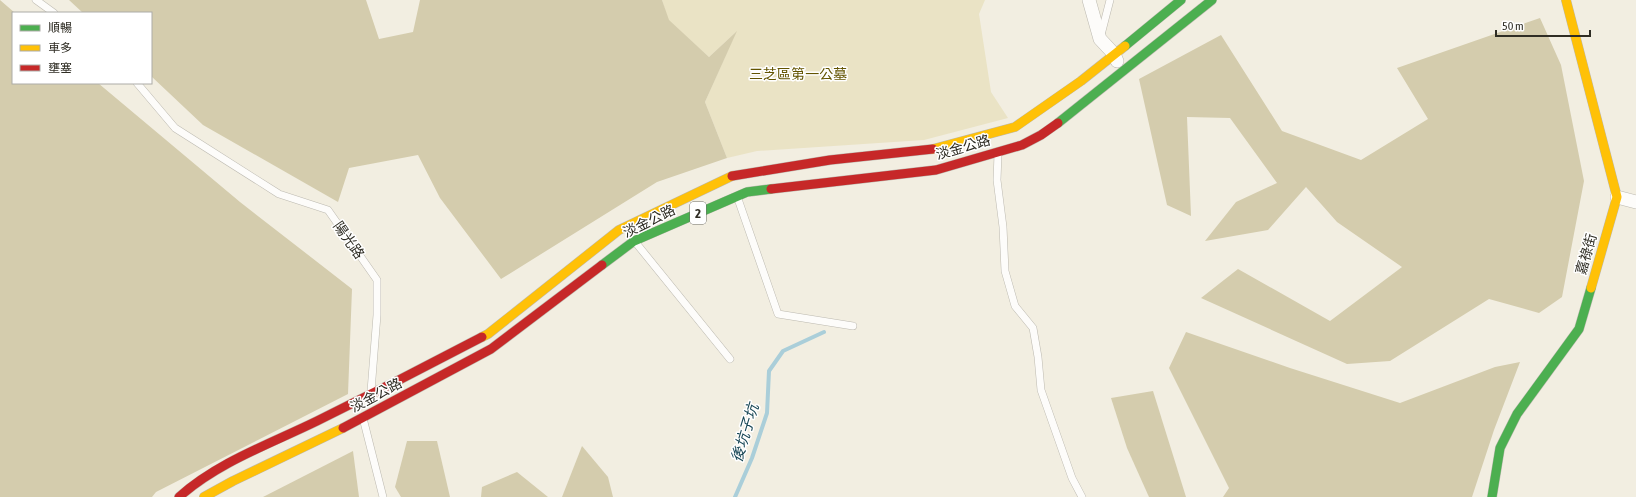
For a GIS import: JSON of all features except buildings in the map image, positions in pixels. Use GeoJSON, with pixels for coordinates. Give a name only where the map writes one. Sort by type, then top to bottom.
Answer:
{"type":"FeatureCollection","features":[{"type":"Feature","properties":{"kind":"main road","name":"淡金公路"},"geometry":{"type":"LineString","coordinates":[[204,497],[233,481],[363,419],[491,349],[634,241],[747,192],[799,175],[830,160],[934,149],[1015,127],[1081,81],[1182,0]]}},
{"type":"Feature","properties":{"kind":"main road","name":"淡金公路"},"geometry":{"type":"LineString","coordinates":[[179,497],[196,482],[226,465],[371,395],[488,334],[619,230],[732,176],[936,170],[1022,145],[1041,135],[1065,118],[1212,0]]}},
{"type":"Feature","properties":{"kind":"main road"},"geometry":{"type":"LineString","coordinates":[[1566,0],[1617,197]]}},
{"type":"Feature","properties":{"kind":"main road","name":"嘉祿街"},"geometry":{"type":"LineString","coordinates":[[1492,497],[1500,448],[1516,414],[1579,329],[1617,197]]}},
{"type":"Feature","properties":{"kind":"street"},"geometry":{"type":"LineString","coordinates":[[1089,0],[1100,39],[1114,54],[1122,72]]}},
{"type":"Feature","properties":{"kind":"street"},"geometry":{"type":"LineString","coordinates":[[1617,197],[1636,202]]}},
{"type":"Feature","properties":{"kind":"lane"},"geometry":{"type":"LineString","coordinates":[[36,0],[53,12]]}},
{"type":"Feature","properties":{"kind":"lane"},"geometry":{"type":"LineString","coordinates":[[1100,39],[1110,0]]}},
{"type":"Feature","properties":{"kind":"lane","name":"陽光路"},"geometry":{"type":"LineString","coordinates":[[138,84],[174,128],[279,194],[328,210],[377,280],[377,315],[371,395],[363,419]]}},
{"type":"Feature","properties":{"kind":"lane"},"geometry":{"type":"LineString","coordinates":[[998,151],[997,180],[1003,227],[1005,271],[1016,306],[1033,328],[1041,390],[1072,478],[1082,497]]}},
{"type":"Feature","properties":{"kind":"lane"},"geometry":{"type":"LineString","coordinates":[[737,197],[778,314],[853,326]]}},
{"type":"Feature","properties":{"kind":"lane"},"geometry":{"type":"LineString","coordinates":[[634,241],[730,359]]}},
{"type":"Feature","properties":{"kind":"lane"},"geometry":{"type":"LineString","coordinates":[[363,419],[383,497]]}},
{"type":"Feature","properties":{"kind":"green space","name":"三芝區第一公墓"},"geometry":{"type":"Polygon","coordinates":[[[662,0],[985,0],[979,14],[991,92],[1008,118],[924,140],[757,151],[727,158],[705,102],[736,32],[709,57],[668,20],[662,0]]]}},
{"type":"Feature","properties":{"kind":"shaded area"},"geometry":{"type":"Polygon","coordinates":[[[0,0],[14,12],[12,12],[12,84],[99,84],[240,202],[352,289],[348,394],[156,492],[152,497],[0,497],[0,0]]]}},
{"type":"Feature","properties":{"kind":"shaded area"},"geometry":{"type":"Polygon","coordinates":[[[69,0],[366,0],[379,39],[413,32],[420,0],[662,0],[669,20],[709,57],[737,31],[705,102],[727,158],[657,182],[501,279],[440,198],[418,155],[349,168],[338,202],[203,125],[152,77],[152,12],[82,12],[69,0]]]}},
{"type":"Feature","properties":{"kind":"shaded area"},"geometry":{"type":"Polygon","coordinates":[[[1540,18],[1561,65],[1584,181],[1562,297],[1539,313],[1489,299],[1390,361],[1347,364],[1201,298],[1238,269],[1330,321],[1402,267],[1337,222],[1306,187],[1268,230],[1205,241],[1236,202],[1277,183],[1230,118],[1187,117],[1191,216],[1167,205],[1139,79],[1221,35],[1282,131],[1361,160],[1428,119],[1397,68],[1540,18]]]}},
{"type":"Feature","properties":{"kind":"shaded area"},"geometry":{"type":"Polygon","coordinates":[[[1186,332],[1290,368],[1400,403],[1495,367],[1520,362],[1494,430],[1472,497],[1223,497],[1229,488],[1169,368],[1186,332]]]}},
{"type":"Feature","properties":{"kind":"shaded area"},"geometry":{"type":"Polygon","coordinates":[[[1153,391],[1186,497],[1149,497],[1127,448],[1111,398],[1153,391]]]}},
{"type":"Feature","properties":{"kind":"shaded area"},"geometry":{"type":"Polygon","coordinates":[[[407,441],[437,441],[450,497],[401,497],[395,487],[407,441]]]}},
{"type":"Feature","properties":{"kind":"shaded area"},"geometry":{"type":"Polygon","coordinates":[[[582,446],[608,477],[613,497],[562,497],[582,446]]]}},
{"type":"Feature","properties":{"kind":"shaded area"},"geometry":{"type":"Polygon","coordinates":[[[353,451],[359,497],[263,497],[353,451]]]}},
{"type":"Feature","properties":{"kind":"shaded area"},"geometry":{"type":"Polygon","coordinates":[[[517,472],[548,497],[481,497],[482,487],[517,472]]]}},
{"type":"Feature","properties":{"kind":"waterway","name":"後坑子坑"},"geometry":{"type":"LineString","coordinates":[[735,497],[752,458],[767,413],[769,371],[783,351],[824,332]]}},
{"type":"Feature","properties":{"kind":"traffic: fast"},"geometry":{"type":"LineString","coordinates":[[1125,46],[1181,0]]}},
{"type":"Feature","properties":{"kind":"traffic: fast"},"geometry":{"type":"LineString","coordinates":[[1058,123],[1212,0]]}},
{"type":"Feature","properties":{"kind":"traffic: fast"},"geometry":{"type":"LineString","coordinates":[[602,265],[634,241],[747,192],[771,189]]}},
{"type":"Feature","properties":{"kind":"traffic: fast"},"geometry":{"type":"LineString","coordinates":[[1492,497],[1500,448],[1517,414],[1579,329],[1591,288]]}},
{"type":"Feature","properties":{"kind":"traffic: slow"},"geometry":{"type":"LineString","coordinates":[[1566,0],[1617,197],[1591,288]]}},
{"type":"Feature","properties":{"kind":"traffic: slow"},"geometry":{"type":"LineString","coordinates":[[933,149],[1015,127],[1081,81],[1125,46]]}},
{"type":"Feature","properties":{"kind":"traffic: slow"},"geometry":{"type":"LineString","coordinates":[[482,337],[488,334],[619,230],[732,176]]}},
{"type":"Feature","properties":{"kind":"traffic: slow"},"geometry":{"type":"LineString","coordinates":[[204,497],[233,481],[343,428]]}},
{"type":"Feature","properties":{"kind":"traffic: jam"},"geometry":{"type":"LineString","coordinates":[[771,189],[936,170],[1022,145],[1041,135],[1058,123]]}},
{"type":"Feature","properties":{"kind":"traffic: jam"},"geometry":{"type":"LineString","coordinates":[[732,176],[830,160],[933,149]]}},
{"type":"Feature","properties":{"kind":"traffic: jam"},"geometry":{"type":"LineString","coordinates":[[343,428],[491,349],[602,265]]}},
{"type":"Feature","properties":{"kind":"traffic: jam"},"geometry":{"type":"LineString","coordinates":[[179,497],[210,474],[245,454],[338,411],[482,337]]}}]}
